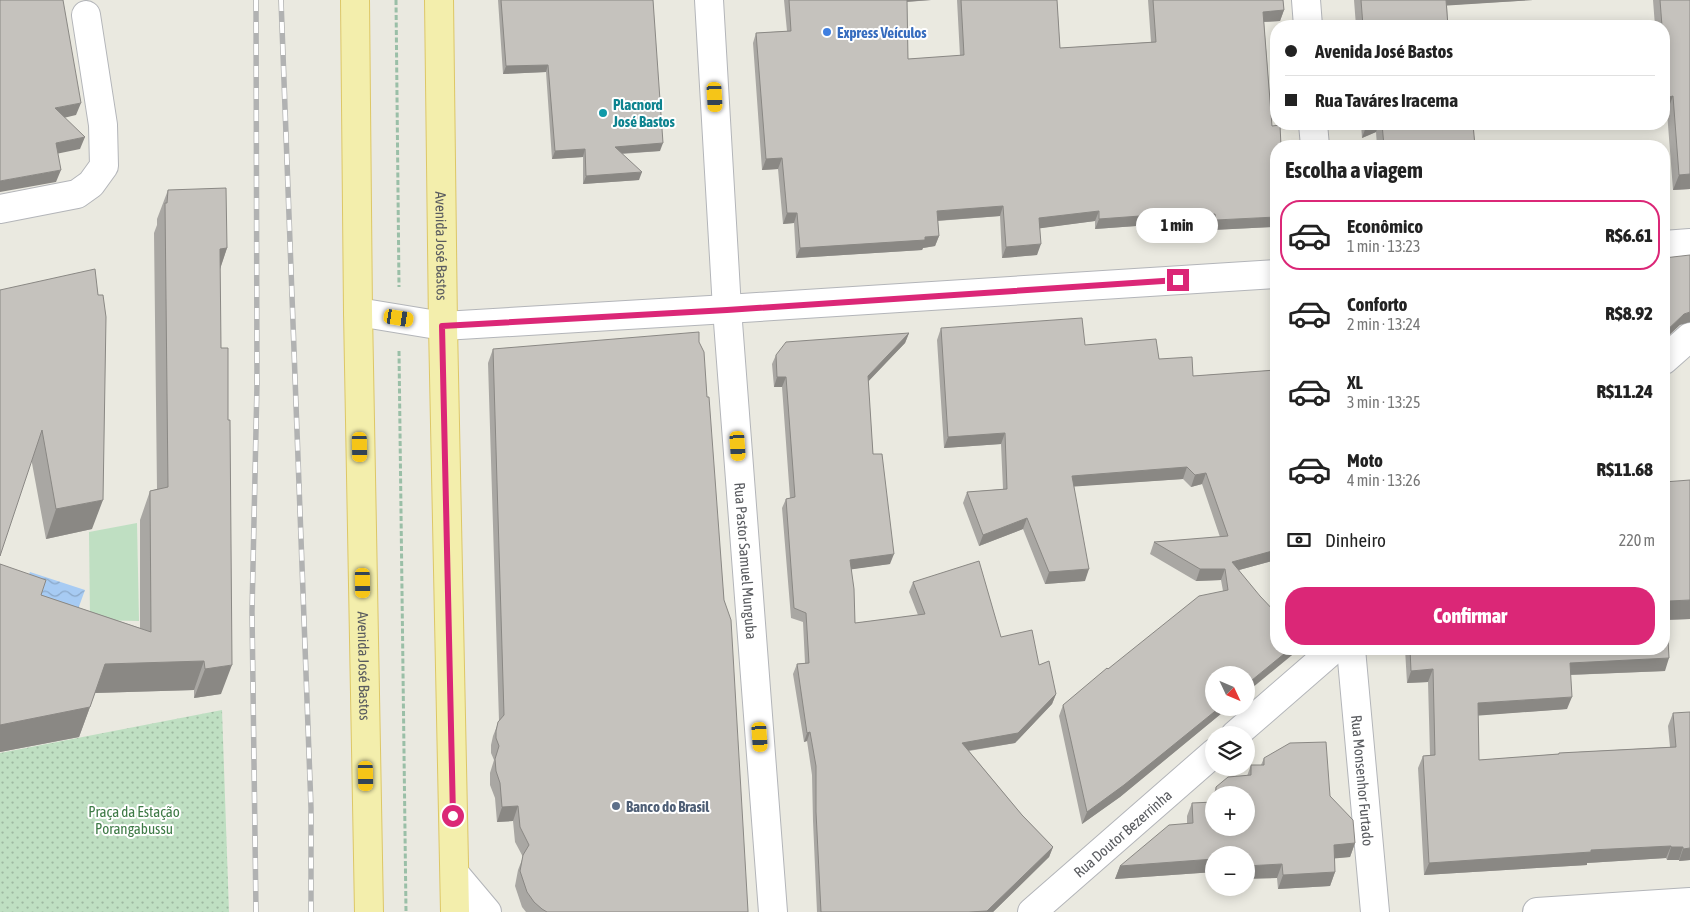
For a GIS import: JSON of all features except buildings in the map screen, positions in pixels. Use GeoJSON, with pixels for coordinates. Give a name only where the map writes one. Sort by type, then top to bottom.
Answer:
{"type":"FeatureCollection","features":[{"type":"Feature","properties":{"kind":"main road","name":"Avenida José Bastos"},"geometry":{"type":"LineString","coordinates":[[355,0],[358,312],[369,912]]}},
{"type":"Feature","properties":{"kind":"main road","name":"Avenida José Bastos"},"geometry":{"type":"LineString","coordinates":[[439,0],[442,326],[455,912]]}},
{"type":"Feature","properties":{"kind":"street","name":"Rua Pastor Samuel Munguba"},"geometry":{"type":"LineString","coordinates":[[709,0],[727,310],[773,912]]}},
{"type":"Feature","properties":{"kind":"street"},"geometry":{"type":"LineString","coordinates":[[1306,0],[1308,20]]}},
{"type":"Feature","properties":{"kind":"street"},"geometry":{"type":"LineString","coordinates":[[0,209],[78,194],[91,184],[104,166],[103,125],[86,15]]}},
{"type":"Feature","properties":{"kind":"street"},"geometry":{"type":"LineString","coordinates":[[1670,245],[1690,243]]}},
{"type":"Feature","properties":{"kind":"street"},"geometry":{"type":"LineString","coordinates":[[358,312],[442,326],[727,310],[1270,274]]}},
{"type":"Feature","properties":{"kind":"street"},"geometry":{"type":"LineString","coordinates":[[1670,355],[1690,337]]}},
{"type":"Feature","properties":{"kind":"street"},"geometry":{"type":"LineString","coordinates":[[1245,726],[1327,655]]}},
{"type":"Feature","properties":{"kind":"street","name":"Rua Monsenhor Furtado"},"geometry":{"type":"LineString","coordinates":[[1353,655],[1375,912]]}},
{"type":"Feature","properties":{"kind":"street","name":"Rua Doutor Bezerrinha"},"geometry":{"type":"LineString","coordinates":[[1032,912],[1205,762]]}},
{"type":"Feature","properties":{"kind":"street"},"geometry":{"type":"LineString","coordinates":[[455,874],[487,912]]}},
{"type":"Feature","properties":{"kind":"street"},"geometry":{"type":"LineString","coordinates":[[1537,912],[1690,902]]}},
{"type":"Feature","properties":{"kind":"path"},"geometry":{"type":"LineString","coordinates":[[396,0],[406,912]]}},
{"type":"Feature","properties":{"kind":"green space"},"geometry":{"type":"Polygon","coordinates":[[[137,523],[139,621],[90,620],[89,532],[137,523]]]}},
{"type":"Feature","properties":{"kind":"green space","name":"Praça da Estação Porangabussu"},"geometry":{"type":"Polygon","coordinates":[[[222,710],[229,912],[0,912],[0,753],[222,710]]]}},
{"type":"Feature","properties":{"kind":"water"},"geometry":{"type":"Polygon","coordinates":[[[30,572],[85,590],[77,612],[11,590],[26,582],[30,572]]]}},
{"type":"Feature","properties":{"kind":"railway"},"geometry":{"type":"LineString","coordinates":[[256,0],[257,384],[252,612],[256,912]]}},
{"type":"Feature","properties":{"kind":"railway"},"geometry":{"type":"LineString","coordinates":[[281,0],[311,808],[311,912]]}},
{"type":"Feature","properties":{"kind":"place","name":"Express Veículos"},"geometry":{"type":"Point","coordinates":[827,32]}},
{"type":"Feature","properties":{"kind":"place","name":"Placnord José Bastos"},"geometry":{"type":"Point","coordinates":[603,113]}},
{"type":"Feature","properties":{"kind":"place","name":"Banco do Brasil"},"geometry":{"type":"Point","coordinates":[616,806]}},
{"type":"Feature","properties":{"kind":"route"},"geometry":{"type":"LineString","coordinates":[[453,816],[442,326],[727,310],[1178,280]]}}]}
